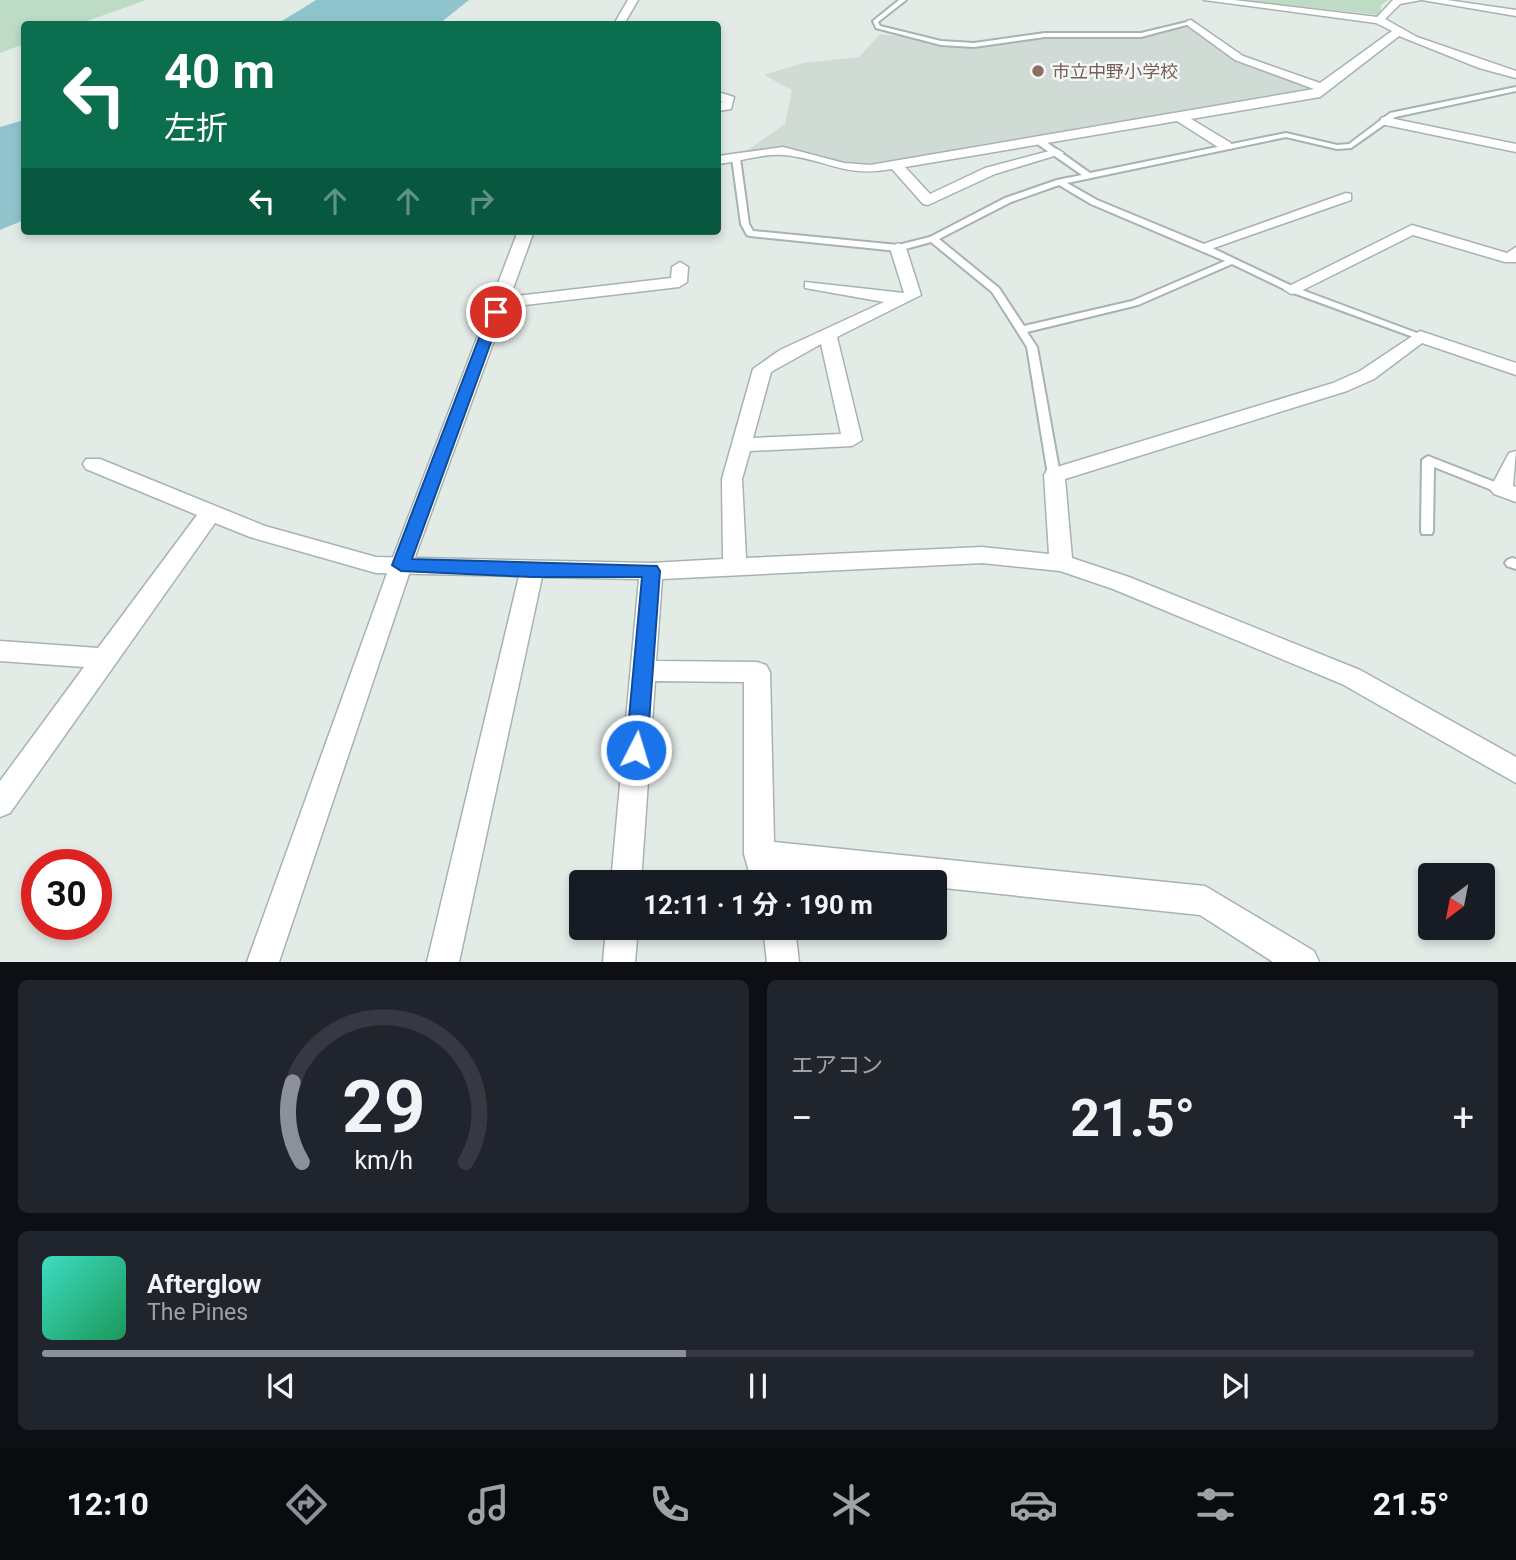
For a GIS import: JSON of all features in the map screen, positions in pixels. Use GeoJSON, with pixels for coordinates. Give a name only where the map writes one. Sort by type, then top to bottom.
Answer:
{"type":"FeatureCollection","features":[{"type":"Feature","properties":{"kind":"street"},"geometry":{"type":"LineString","coordinates":[[621,21],[634,0]]}},
{"type":"Feature","properties":{"kind":"street"},"geometry":{"type":"LineString","coordinates":[[1209,0],[1233,5],[1379,20],[1483,66],[1516,75]]}},
{"type":"Feature","properties":{"kind":"street"},"geometry":{"type":"LineString","coordinates":[[1379,20],[1397,1],[1416,0]]}},
{"type":"Feature","properties":{"kind":"street"},"geometry":{"type":"LineString","coordinates":[[1427,0],[1516,13]]}},
{"type":"Feature","properties":{"kind":"street"},"geometry":{"type":"LineString","coordinates":[[1217,12],[1233,5]]}},
{"type":"Feature","properties":{"kind":"street"},"geometry":{"type":"LineString","coordinates":[[1195,21],[1239,58],[1321,88]]}},
{"type":"Feature","properties":{"kind":"street"},"geometry":{"type":"LineString","coordinates":[[721,160],[783,151],[845,167],[870,169],[1316,94],[1399,31]]}},
{"type":"Feature","properties":{"kind":"street"},"geometry":{"type":"LineString","coordinates":[[721,97],[730,100],[727,106],[721,107]]}},
{"type":"Feature","properties":{"kind":"street"},"geometry":{"type":"LineString","coordinates":[[1179,117],[1226,146]]}},
{"type":"Feature","properties":{"kind":"street"},"geometry":{"type":"LineString","coordinates":[[1385,121],[1516,148]]}},
{"type":"Feature","properties":{"kind":"street"},"geometry":{"type":"LineString","coordinates":[[896,165],[928,201],[970,177],[999,166],[1057,153]]}},
{"type":"Feature","properties":{"kind":"street"},"geometry":{"type":"LineString","coordinates":[[1203,247],[1346,197]]}},
{"type":"Feature","properties":{"kind":"street"},"geometry":{"type":"LineString","coordinates":[[1291,289],[1412,230],[1511,259],[1516,252]]}},
{"type":"Feature","properties":{"kind":"street"},"geometry":{"type":"LineString","coordinates":[[262,961],[401,565],[525,235]]}},
{"type":"Feature","properties":{"kind":"street"},"geometry":{"type":"LineString","coordinates":[[735,566],[732,480],[762,369],[913,295],[898,248]]}},
{"type":"Feature","properties":{"kind":"street"},"geometry":{"type":"LineString","coordinates":[[500,303],[679,282],[680,267]]}},
{"type":"Feature","properties":{"kind":"street"},"geometry":{"type":"LineString","coordinates":[[811,285],[901,300]]}},
{"type":"Feature","properties":{"kind":"street"},"geometry":{"type":"LineString","coordinates":[[741,445],[852,440],[828,335]]}},
{"type":"Feature","properties":{"kind":"street"},"geometry":{"type":"LineString","coordinates":[[1061,563],[1054,475],[1340,387],[1367,375],[1420,336],[1516,369]]}},
{"type":"Feature","properties":{"kind":"street"},"geometry":{"type":"LineString","coordinates":[[1508,492],[1516,458]]}},
{"type":"Feature","properties":{"kind":"street"},"geometry":{"type":"LineString","coordinates":[[93,464],[258,531],[376,565],[651,571],[982,555],[1061,563],[1121,583],[1351,677],[1516,771]]}},
{"type":"Feature","properties":{"kind":"street"},"geometry":{"type":"LineString","coordinates":[[0,804],[197,528],[212,513]]}},
{"type":"Feature","properties":{"kind":"street"},"geometry":{"type":"LineString","coordinates":[[443,961],[532,570]]}},
{"type":"Feature","properties":{"kind":"street"},"geometry":{"type":"LineString","coordinates":[[627,870],[651,571]]}},
{"type":"Feature","properties":{"kind":"street"},"geometry":{"type":"LineString","coordinates":[[0,651],[103,658]]}},
{"type":"Feature","properties":{"kind":"street"},"geometry":{"type":"LineString","coordinates":[[643,671],[757,673],[763,868],[1205,901],[1303,961]]}},
{"type":"Feature","properties":{"kind":"street"},"geometry":{"type":"LineString","coordinates":[[619,961],[621,940]]}},
{"type":"Feature","properties":{"kind":"street"},"geometry":{"type":"LineString","coordinates":[[780,940],[783,961]]}},
{"type":"Feature","properties":{"kind":"lane"},"geometry":{"type":"LineString","coordinates":[[903,0],[875,22],[878,27],[941,43],[974,45],[1045,35],[1141,35],[1195,21]]}},
{"type":"Feature","properties":{"kind":"lane"},"geometry":{"type":"LineString","coordinates":[[736,158],[745,224],[750,233],[898,248],[933,239],[1008,200],[1060,183],[1286,135],[1337,147],[1351,146],[1393,115],[1516,89]]}},
{"type":"Feature","properties":{"kind":"lane"},"geometry":{"type":"LineString","coordinates":[[1039,141],[1089,176]]}},
{"type":"Feature","properties":{"kind":"lane"},"geometry":{"type":"LineString","coordinates":[[1060,183],[1094,202],[1203,247],[1291,289],[1420,336]]}},
{"type":"Feature","properties":{"kind":"lane"},"geometry":{"type":"LineString","coordinates":[[933,239],[996,290],[1032,347],[1054,475]]}},
{"type":"Feature","properties":{"kind":"lane"},"geometry":{"type":"LineString","coordinates":[[1021,330],[1135,303],[1232,261]]}},
{"type":"Feature","properties":{"kind":"lane"},"geometry":{"type":"LineString","coordinates":[[1427,531],[1428,460],[1508,492]]}},
{"type":"Feature","properties":{"kind":"shaded area"},"geometry":{"type":"Polygon","coordinates":[[[1191,23],[1239,58],[1321,88],[870,169],[783,151],[736,158],[785,124],[792,90],[764,75],[803,63],[859,57],[880,34],[974,45],[1045,35],[1141,35],[1191,23]]]}},
{"type":"Feature","properties":{"kind":"green space"},"geometry":{"type":"Polygon","coordinates":[[[0,0],[146,0],[87,21],[21,21],[21,45],[0,53],[0,0]]]}},
{"type":"Feature","properties":{"kind":"green space"},"geometry":{"type":"Polygon","coordinates":[[[1242,0],[1388,0],[1381,5],[1380,15],[1242,0]]]}},
{"type":"Feature","properties":{"kind":"water"},"geometry":{"type":"Polygon","coordinates":[[[316,0],[469,0],[443,21],[282,21],[316,0]]]}},
{"type":"Feature","properties":{"kind":"water"},"geometry":{"type":"Polygon","coordinates":[[[21,121],[21,221],[0,230],[0,127],[21,121]]]}},
{"type":"Feature","properties":{"kind":"place","name":"市立中野小学校"},"geometry":{"type":"Point","coordinates":[1038,71]}},
{"type":"Feature","properties":{"kind":"route"},"geometry":{"type":"LineString","coordinates":[[496,312],[401,565],[651,571],[636,750]]}}]}
